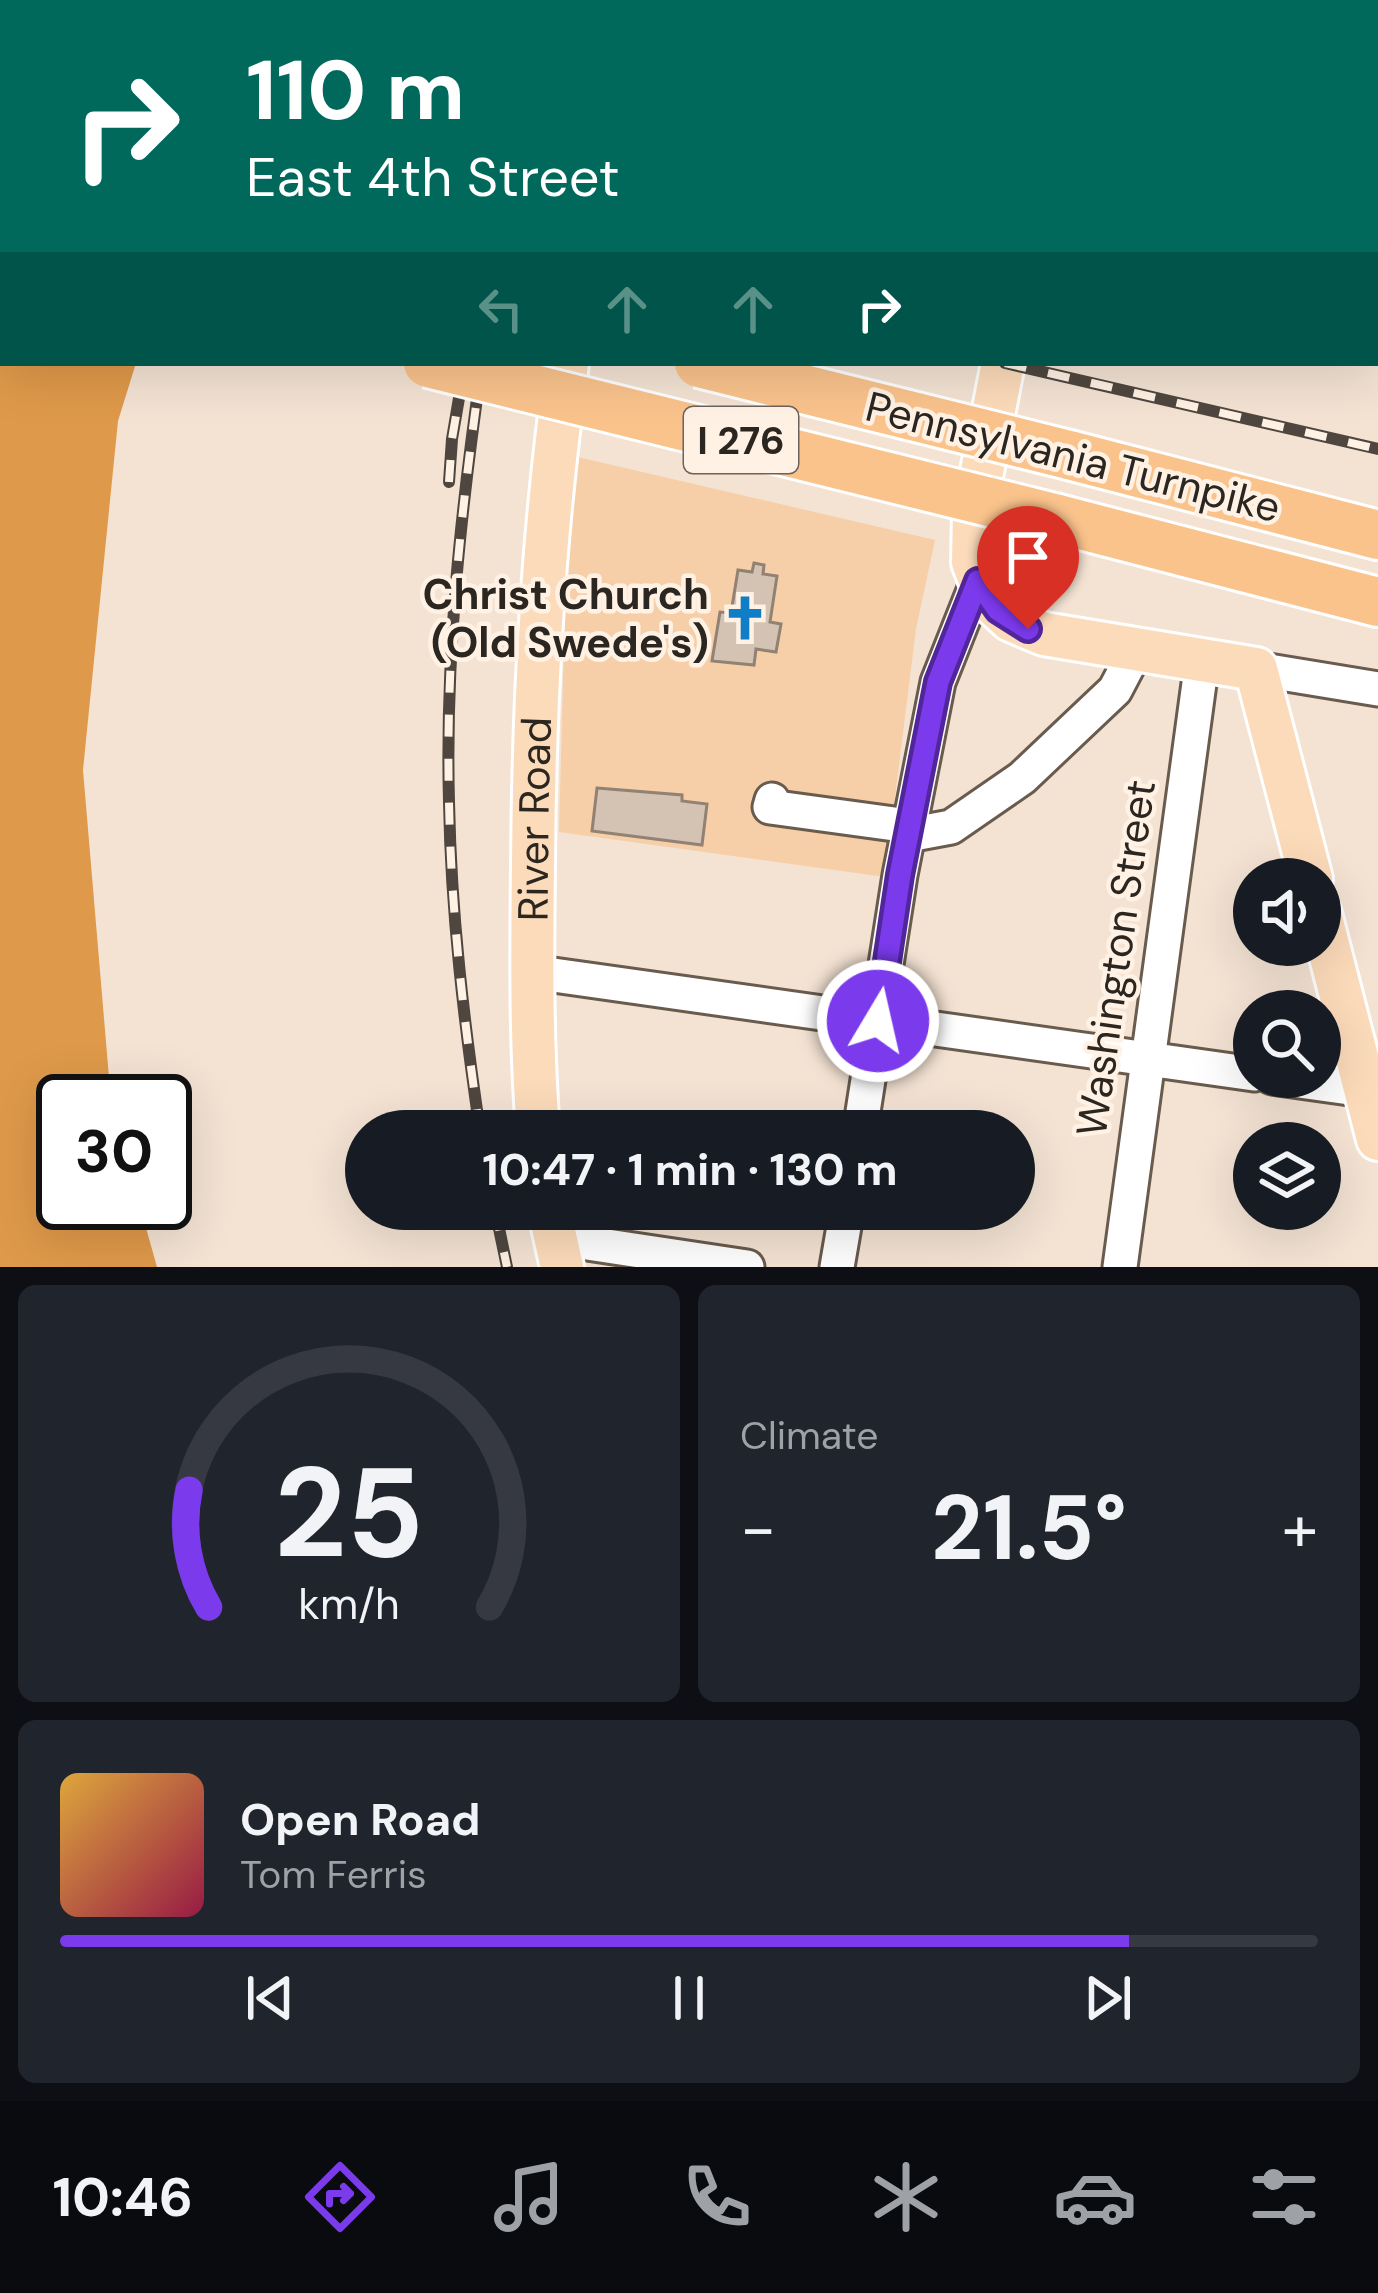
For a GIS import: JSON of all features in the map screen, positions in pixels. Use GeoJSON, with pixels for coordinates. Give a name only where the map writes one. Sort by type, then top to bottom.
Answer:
{"type":"FeatureCollection","features":[{"type":"Feature","properties":{"kind":"highway","name":"Pennsylvania Turnpike"},"geometry":{"type":"LineString","coordinates":[[440,366],[1378,602]]}},
{"type":"Feature","properties":{"kind":"highway","name":"Pennsylvania Turnpike"},"geometry":{"type":"LineString","coordinates":[[711,366],[1378,535]]}},
{"type":"Feature","properties":{"kind":"main road","name":"River Road"},"geometry":{"type":"LineString","coordinates":[[537,1110],[532,971],[538,622],[567,366]]}},
{"type":"Feature","properties":{"kind":"main road"},"geometry":{"type":"LineString","coordinates":[[1002,366],[974,513],[973,562],[978,581],[998,610],[1028,629],[1256,669],[1306,858]]}},
{"type":"Feature","properties":{"kind":"main road"},"geometry":{"type":"LineString","coordinates":[[1335,966],[1372,1091],[1378,1139]]}},
{"type":"Feature","properties":{"kind":"street"},"geometry":{"type":"LineString","coordinates":[[863,1110],[938,682],[978,581]]}},
{"type":"Feature","properties":{"kind":"street"},"geometry":{"type":"LineString","coordinates":[[772,800],[770,807],[909,830],[951,827],[1022,778],[1115,690],[1136,650]]}},
{"type":"Feature","properties":{"kind":"street","name":"Washington Street"},"geometry":{"type":"LineString","coordinates":[[1120,1267],[1202,661]]}},
{"type":"Feature","properties":{"kind":"street"},"geometry":{"type":"LineString","coordinates":[[1256,669],[1378,688]]}},
{"type":"Feature","properties":{"kind":"street"},"geometry":{"type":"LineString","coordinates":[[532,971],[1233,1071]]}},
{"type":"Feature","properties":{"kind":"street"},"geometry":{"type":"LineString","coordinates":[[1341,1087],[1372,1091]]}},
{"type":"Feature","properties":{"kind":"street"},"geometry":{"type":"LineString","coordinates":[[837,1267],[843,1230]]}},
{"type":"Feature","properties":{"kind":"street"},"geometry":{"type":"LineString","coordinates":[[555,1238],[747,1267]]}},
{"type":"Feature","properties":{"kind":"shaded area"},"geometry":{"type":"Polygon","coordinates":[[[0,366],[135,366],[118,421],[83,770],[109,1074],[36,1074],[36,1230],[147,1230],[157,1267],[0,1267],[0,366]]]}},
{"type":"Feature","properties":{"kind":"shaded area"},"geometry":{"type":"Polygon","coordinates":[[[569,455],[935,540],[916,629],[885,877],[559,832],[569,455]]]}},
{"type":"Feature","properties":{"kind":"building","name":"Christ Church (Old Swede's)"},"geometry":{"type":"Polygon","coordinates":[[[754,563],[764,565],[763,574],[777,576],[770,622],[781,624],[776,652],[756,649],[754,665],[712,661],[720,612],[731,613],[738,570],[752,572],[754,563]]]}},
{"type":"Feature","properties":{"kind":"building"},"geometry":{"type":"Polygon","coordinates":[[[597,788],[682,795],[682,801],[707,804],[702,845],[592,831],[597,788]]]}},
{"type":"Feature","properties":{"kind":"railway"},"geometry":{"type":"LineString","coordinates":[[449,482],[464,366]]}},
{"type":"Feature","properties":{"kind":"railway"},"geometry":{"type":"LineString","coordinates":[[477,1110],[455,926],[448,747],[456,582],[482,366]]}},
{"type":"Feature","properties":{"kind":"railway"},"geometry":{"type":"LineString","coordinates":[[1018,366],[1378,449]]}},
{"type":"Feature","properties":{"kind":"railway"},"geometry":{"type":"LineString","coordinates":[[499,1230],[507,1267]]}},
{"type":"Feature","properties":{"kind":"place","name":"Christ Church (Old Swede's)"},"geometry":{"type":"Point","coordinates":[745,618]}},
{"type":"Feature","properties":{"kind":"route"},"geometry":{"type":"LineString","coordinates":[[878,1021],[900,875],[938,682],[978,581],[998,610],[1028,629]]}}]}
